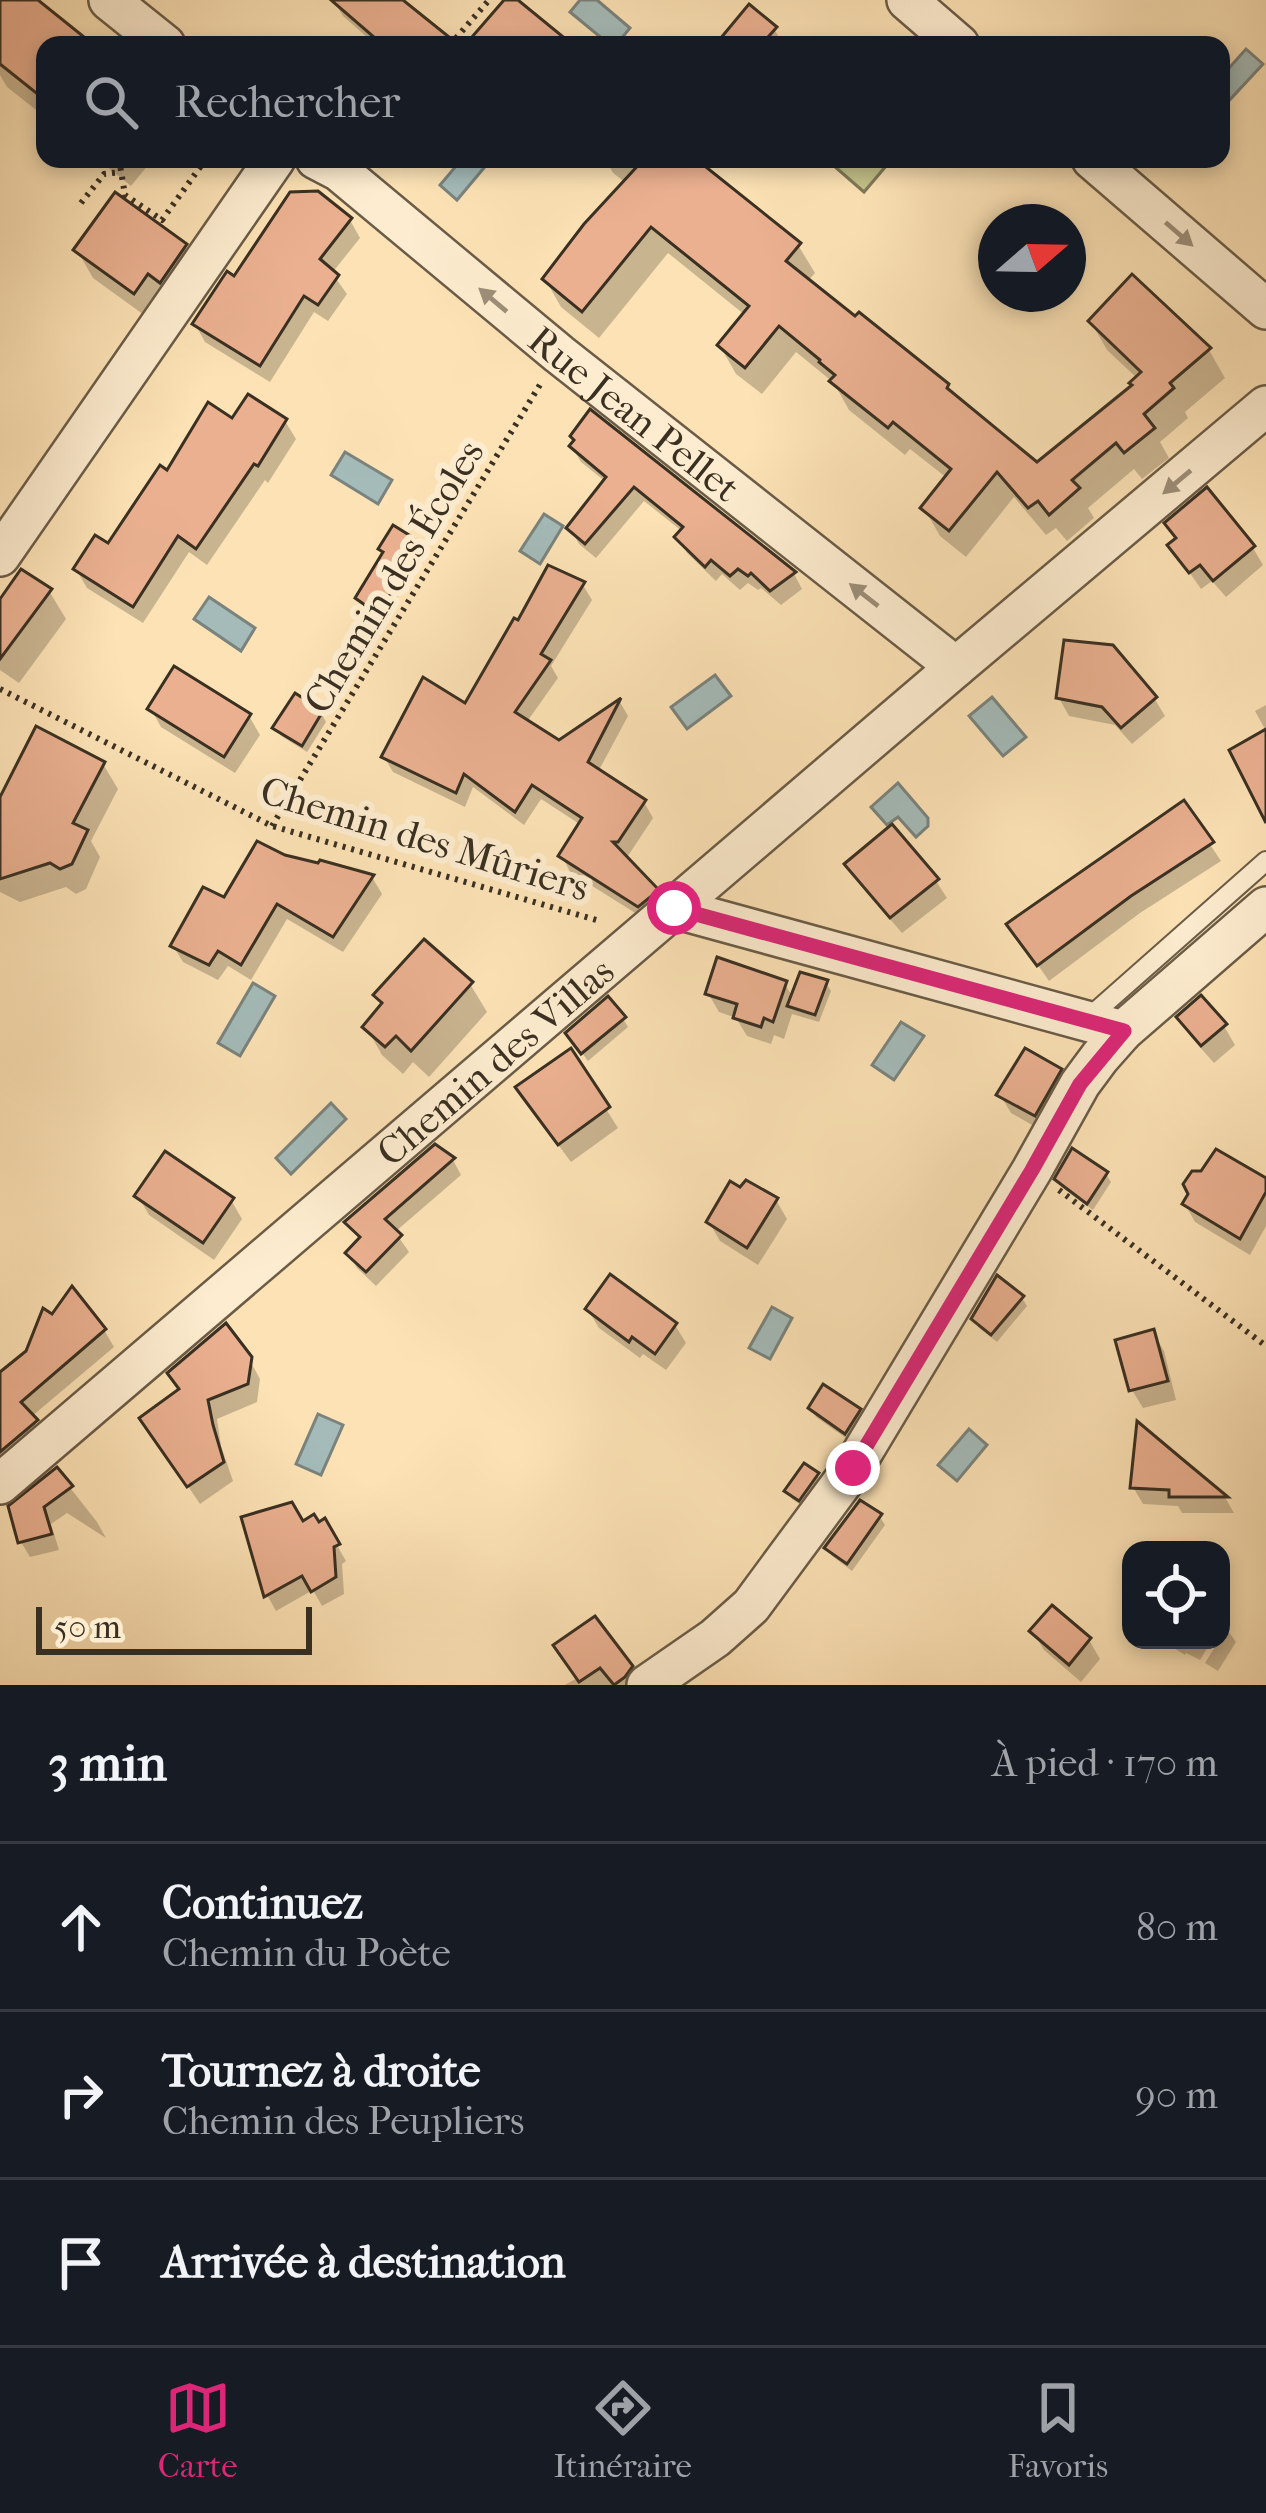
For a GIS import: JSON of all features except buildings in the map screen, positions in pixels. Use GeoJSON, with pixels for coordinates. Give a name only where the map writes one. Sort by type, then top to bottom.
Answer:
{"type":"FeatureCollection","features":[{"type":"Feature","properties":{"kind":"street"},"geometry":{"type":"LineString","coordinates":[[110,0],[154,36]]}},
{"type":"Feature","properties":{"kind":"street"},"geometry":{"type":"LineString","coordinates":[[907,0],[949,36]]}},
{"type":"Feature","properties":{"kind":"street"},"geometry":{"type":"LineString","coordinates":[[0,556],[269,168]]}},
{"type":"Feature","properties":{"kind":"street","name":"Rue Jean Pellet"},"geometry":{"type":"LineString","coordinates":[[333,168],[559,354],[956,667]]}},
{"type":"Feature","properties":{"kind":"street"},"geometry":{"type":"LineString","coordinates":[[1102,168],[1266,309]]}},
{"type":"Feature","properties":{"kind":"street","name":"Chemin des Villas"},"geometry":{"type":"LineString","coordinates":[[0,1484],[1266,406]]}},
{"type":"Feature","properties":{"kind":"street"},"geometry":{"type":"LineString","coordinates":[[646,1685],[734,1622],[765,1589],[853,1468],[1080,1084],[1124,1031],[1266,907]]}},
{"type":"Feature","properties":{"kind":"street"},"geometry":{"type":"LineString","coordinates":[[674,908],[1124,1031]]}},
{"type":"Feature","properties":{"kind":"lane"},"geometry":{"type":"LineString","coordinates":[[1085,1021],[1266,861]]}},
{"type":"Feature","properties":{"kind":"path"},"geometry":{"type":"LineString","coordinates":[[458,36],[489,0]]}},
{"type":"Feature","properties":{"kind":"path"},"geometry":{"type":"LineString","coordinates":[[120,168],[125,195],[162,220],[200,168]]}},
{"type":"Feature","properties":{"kind":"path"},"geometry":{"type":"LineString","coordinates":[[81,202],[104,174],[121,172]]}},
{"type":"Feature","properties":{"kind":"path","name":"Chemin des Écoles"},"geometry":{"type":"LineString","coordinates":[[272,826],[559,354]]}},
{"type":"Feature","properties":{"kind":"path","name":"Chemin des Mûriers"},"geometry":{"type":"LineString","coordinates":[[0,689],[272,826],[644,934]]}},
{"type":"Feature","properties":{"kind":"path"},"geometry":{"type":"LineString","coordinates":[[1032,1170],[1266,1346]]}},
{"type":"Feature","properties":{"kind":"shaded area"},"geometry":{"type":"Polygon","coordinates":[[[836,168],[884,168],[864,192],[836,168]]]}},
{"type":"Feature","properties":{"kind":"water"},"geometry":{"type":"Polygon","coordinates":[[[580,0],[597,0],[630,28],[623,36],[599,36],[570,12],[580,0]]]}},
{"type":"Feature","properties":{"kind":"water"},"geometry":{"type":"Polygon","coordinates":[[[1246,49],[1263,64],[1230,100],[1230,67],[1246,49]]]}},
{"type":"Feature","properties":{"kind":"water"},"geometry":{"type":"Polygon","coordinates":[[[454,168],[484,168],[457,200],[440,185],[454,168]]]}},
{"type":"Feature","properties":{"kind":"water"},"geometry":{"type":"Polygon","coordinates":[[[345,452],[392,480],[378,504],[331,475],[345,452]]]}},
{"type":"Feature","properties":{"kind":"water"},"geometry":{"type":"Polygon","coordinates":[[[544,514],[563,526],[540,564],[520,551],[544,514]]]}},
{"type":"Feature","properties":{"kind":"water"},"geometry":{"type":"Polygon","coordinates":[[[209,597],[255,628],[241,651],[194,619],[209,597]]]}},
{"type":"Feature","properties":{"kind":"water"},"geometry":{"type":"Polygon","coordinates":[[[715,675],[731,696],[687,729],[671,707],[715,675]]]}},
{"type":"Feature","properties":{"kind":"water"},"geometry":{"type":"Polygon","coordinates":[[[992,697],[1026,737],[1003,756],[969,716],[992,697]]]}},
{"type":"Feature","properties":{"kind":"water"},"geometry":{"type":"Polygon","coordinates":[[[898,783],[928,818],[928,826],[916,837],[898,817],[887,825],[871,807],[898,783]]]}},
{"type":"Feature","properties":{"kind":"water"},"geometry":{"type":"Polygon","coordinates":[[[253,983],[275,996],[240,1056],[218,1043],[253,983]]]}},
{"type":"Feature","properties":{"kind":"water"},"geometry":{"type":"Polygon","coordinates":[[[901,1022],[924,1036],[894,1080],[872,1065],[901,1022]]]}},
{"type":"Feature","properties":{"kind":"water"},"geometry":{"type":"Polygon","coordinates":[[[331,1103],[346,1119],[291,1174],[276,1158],[331,1103]]]}},
{"type":"Feature","properties":{"kind":"water"},"geometry":{"type":"Polygon","coordinates":[[[772,1307],[792,1318],[770,1359],[749,1348],[772,1307]]]}},
{"type":"Feature","properties":{"kind":"water"},"geometry":{"type":"Polygon","coordinates":[[[318,1414],[343,1425],[321,1475],[296,1464],[318,1414]]]}},
{"type":"Feature","properties":{"kind":"water"},"geometry":{"type":"Polygon","coordinates":[[[969,1429],[987,1445],[957,1481],[938,1465],[969,1429]]]}},
{"type":"Feature","properties":{"kind":"route"},"geometry":{"type":"LineString","coordinates":[[674,908],[1124,1031],[1080,1084],[853,1468]]}}]}
